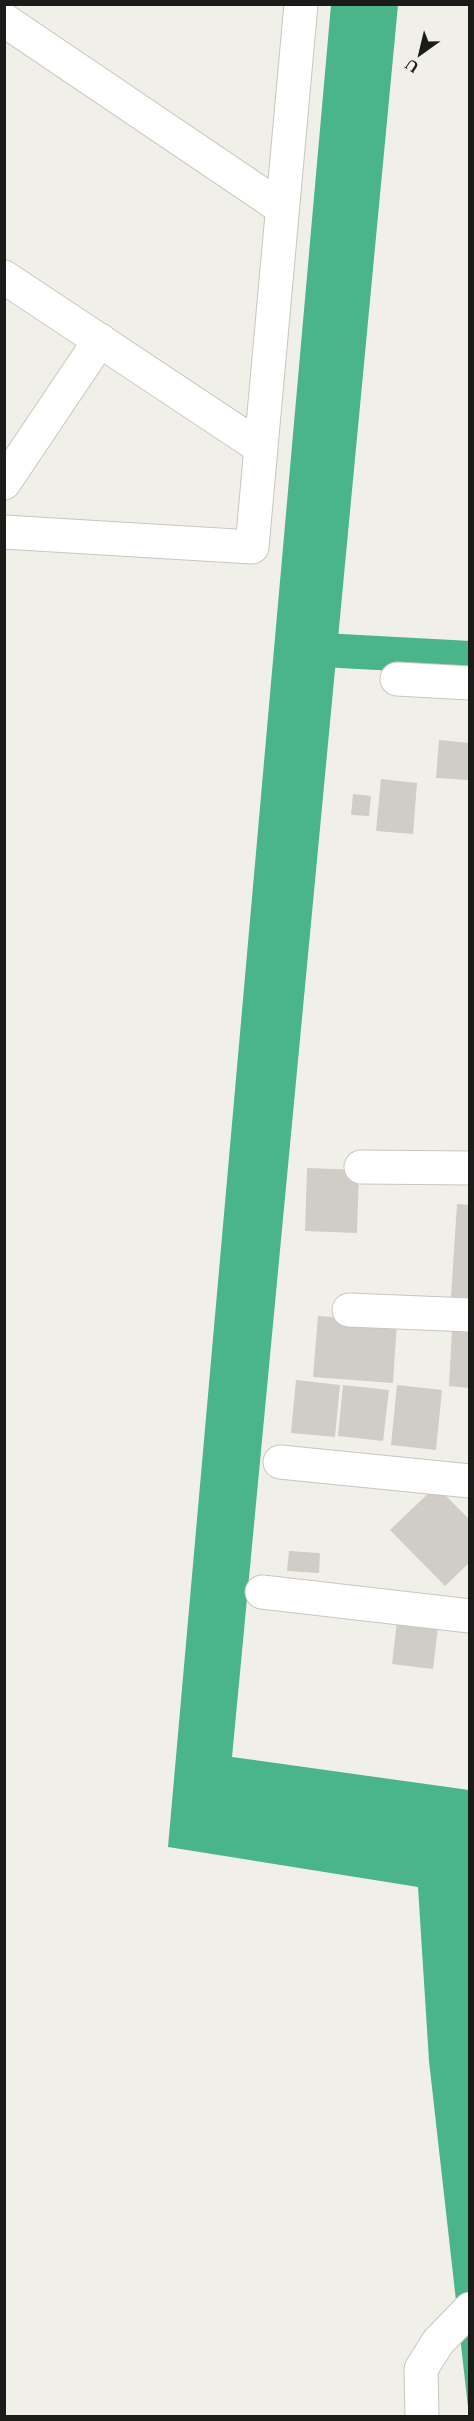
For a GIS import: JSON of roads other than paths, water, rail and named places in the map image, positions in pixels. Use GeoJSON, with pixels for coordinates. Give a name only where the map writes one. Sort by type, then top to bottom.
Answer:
{"type":"FeatureCollection","features":[{"type":"Feature","properties":{"kind":"street"},"geometry":{"type":"LineString","coordinates":[[4,532],[252,547],[301,4]]}},
{"type":"Feature","properties":{"kind":"street"},"geometry":{"type":"LineString","coordinates":[[4,20],[282,208]]}},
{"type":"Feature","properties":{"kind":"street"},"geometry":{"type":"LineString","coordinates":[[4,277],[261,447]]}},
{"type":"Feature","properties":{"kind":"street"},"geometry":{"type":"LineString","coordinates":[[4,483],[100,340]]}},
{"type":"Feature","properties":{"kind":"street"},"geometry":{"type":"LineString","coordinates":[[397,679],[470,683]]}},
{"type":"Feature","properties":{"kind":"street"},"geometry":{"type":"LineString","coordinates":[[362,1167],[470,1168]]}},
{"type":"Feature","properties":{"kind":"street"},"geometry":{"type":"LineString","coordinates":[[350,1310],[470,1315]]}},
{"type":"Feature","properties":{"kind":"street"},"geometry":{"type":"LineString","coordinates":[[280,1461],[470,1481]]}},
{"type":"Feature","properties":{"kind":"street"},"geometry":{"type":"LineString","coordinates":[[262,1592],[470,1616]]}},
{"type":"Feature","properties":{"kind":"street"},"geometry":{"type":"LineString","coordinates":[[422,2416],[421,2369],[438,2342],[470,2309]]}},
{"type":"Feature","properties":{"kind":"waterway"},"geometry":{"type":"LineString","coordinates":[[322,650],[470,658]]}}]}
